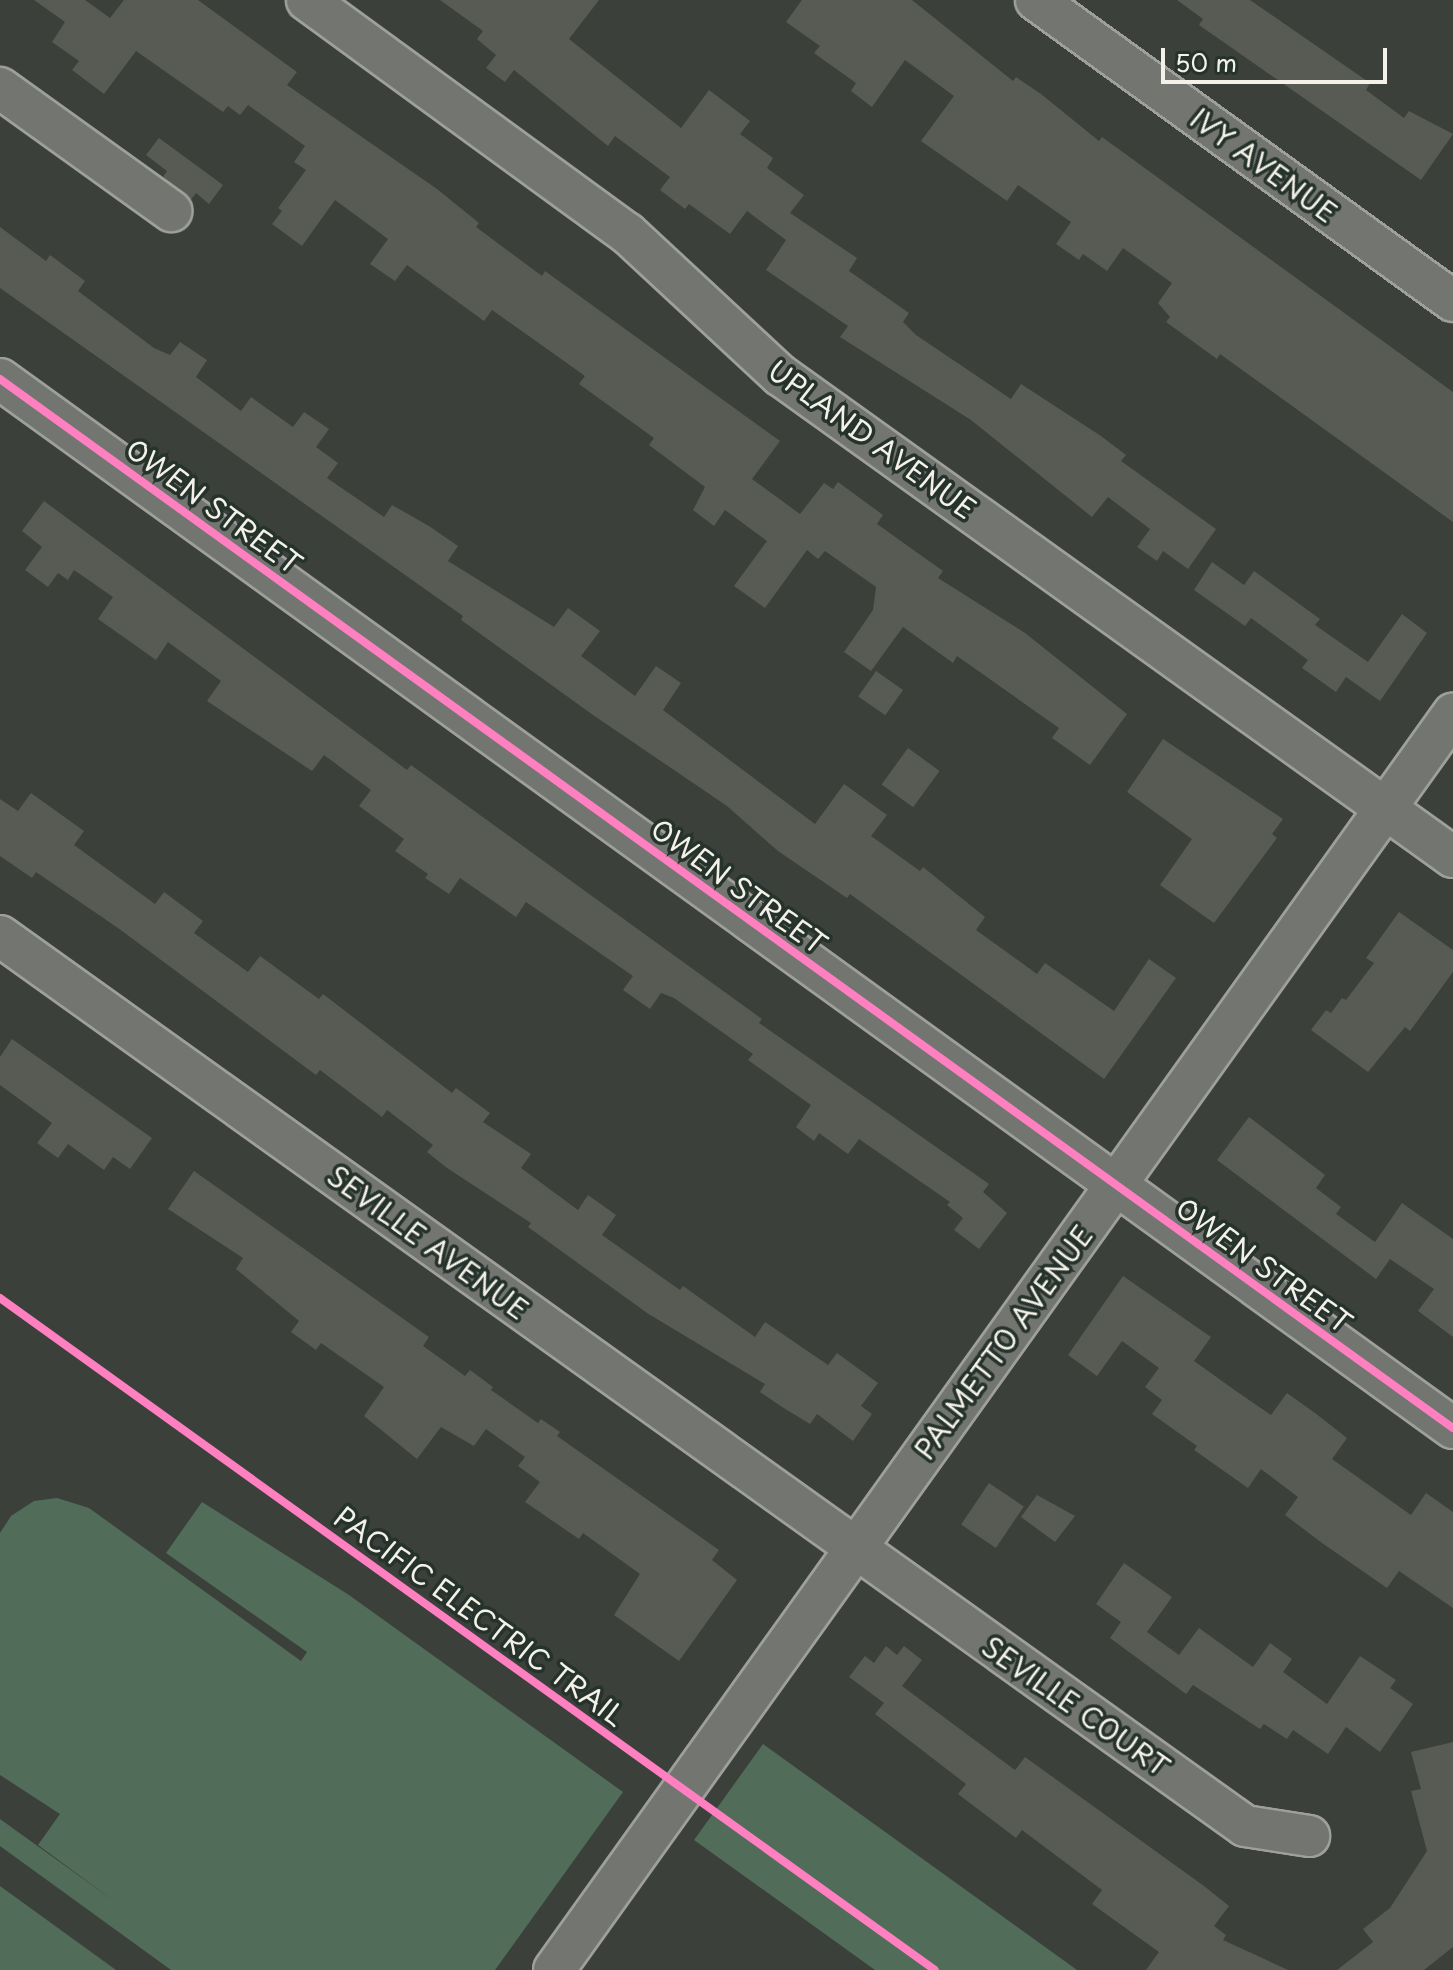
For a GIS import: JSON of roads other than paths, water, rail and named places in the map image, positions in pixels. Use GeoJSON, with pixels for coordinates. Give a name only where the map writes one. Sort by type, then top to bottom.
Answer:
{"type":"FeatureCollection","features":[{"type":"Feature","properties":{"kind":"street","name":"UPLAND AVENUE"},"geometry":{"type":"LineString","coordinates":[[307,0],[627,233],[780,375],[1453,857]]}},
{"type":"Feature","properties":{"kind":"street","name":"IVY AVENUE"},"geometry":{"type":"LineString","coordinates":[[1036,0],[1453,301]]}},
{"type":"Feature","properties":{"kind":"street"},"geometry":{"type":"LineString","coordinates":[[0,88],[171,211]]}},
{"type":"Feature","properties":{"kind":"street","name":"OWEN STREET"},"geometry":{"type":"LineString","coordinates":[[0,379],[1453,1428]]}},
{"type":"Feature","properties":{"kind":"street","name":"PALMETTO AVENUE"},"geometry":{"type":"LineString","coordinates":[[554,1970],[1453,714]]}},
{"type":"Feature","properties":{"kind":"street","name":"SEVILLE AVENUE"},"geometry":{"type":"LineString","coordinates":[[0,936],[855,1548]]}},
{"type":"Feature","properties":{"kind":"street","name":"SEVILLE COURT"},"geometry":{"type":"LineString","coordinates":[[855,1548],[1245,1826],[1309,1836]]}}]}
